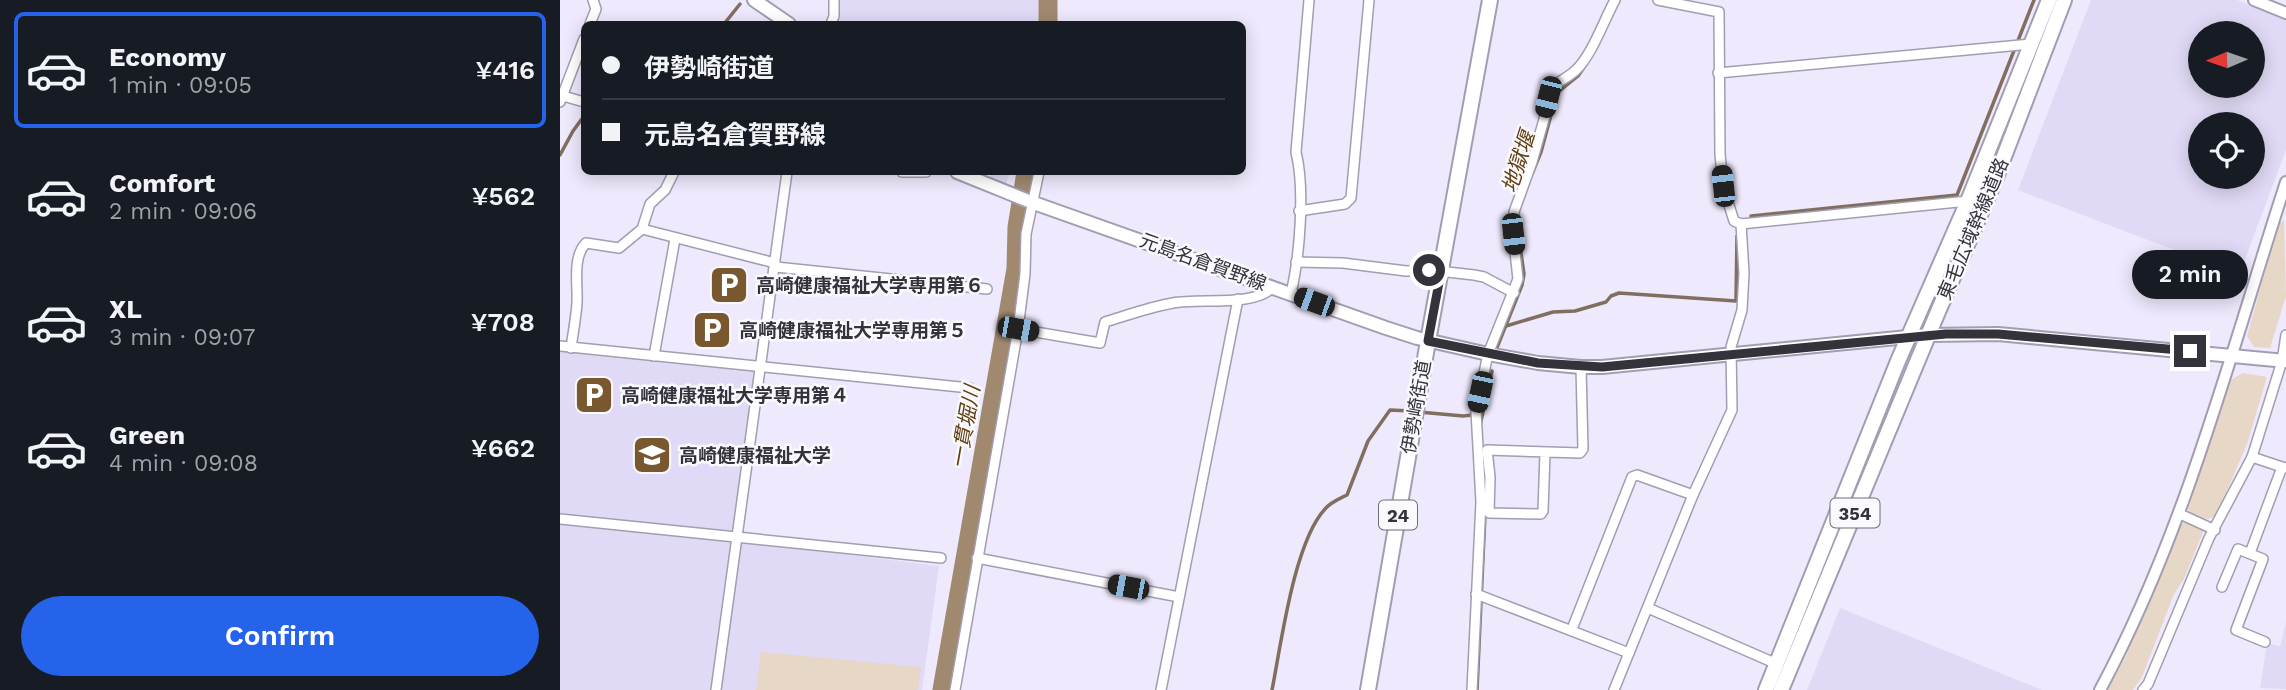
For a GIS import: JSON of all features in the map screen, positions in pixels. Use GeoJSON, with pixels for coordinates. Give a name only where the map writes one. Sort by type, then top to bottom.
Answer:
{"type":"FeatureCollection","features":[{"type":"Feature","properties":{"kind":"main road"},"geometry":{"type":"LineString","coordinates":[[754,0],[785,21]]}},
{"type":"Feature","properties":{"kind":"main road","name":"伊勢崎街道"},"geometry":{"type":"LineString","coordinates":[[1368,690],[1490,0]]}},
{"type":"Feature","properties":{"kind":"main road","name":"東毛広域幹線道路"},"geometry":{"type":"LineString","coordinates":[[1766,690],[2049,0]]}},
{"type":"Feature","properties":{"kind":"main road","name":"東毛広域幹線道路"},"geometry":{"type":"LineString","coordinates":[[1781,690],[1995,180],[2064,0]]}},
{"type":"Feature","properties":{"kind":"main road","name":"元島名倉賀野線"},"geometry":{"type":"LineString","coordinates":[[964,175],[1032,202],[1385,328],[1428,341],[1538,363],[1602,367],[1928,335],[1998,334],[2284,361]]}},
{"type":"Feature","properties":{"kind":"street"},"geometry":{"type":"LineString","coordinates":[[591,21],[596,9],[593,0]]}},
{"type":"Feature","properties":{"kind":"street"},"geometry":{"type":"LineString","coordinates":[[832,21],[834,0]]}},
{"type":"Feature","properties":{"kind":"street"},"geometry":{"type":"LineString","coordinates":[[1291,293],[1300,211],[1301,172],[1296,152],[1309,0]]}},
{"type":"Feature","properties":{"kind":"street"},"geometry":{"type":"LineString","coordinates":[[1300,211],[1345,204],[1351,198],[1369,0]]}},
{"type":"Feature","properties":{"kind":"street"},"geometry":{"type":"LineString","coordinates":[[1545,453],[1541,514],[1489,513],[1476,411],[1488,354],[1518,279],[1513,234],[1514,212],[1532,162],[1548,97],[1553,87],[1575,71],[1585,59],[1615,0]]}},
{"type":"Feature","properties":{"kind":"street"},"geometry":{"type":"LineString","coordinates":[[1658,0],[1719,12],[1718,73],[1723,186],[1734,221],[1741,224],[1968,201]]}},
{"type":"Feature","properties":{"kind":"street"},"geometry":{"type":"LineString","coordinates":[[2254,0],[2286,13]]}},
{"type":"Feature","properties":{"kind":"street"},"geometry":{"type":"LineString","coordinates":[[1718,73],[2031,44]]}},
{"type":"Feature","properties":{"kind":"street"},"geometry":{"type":"LineString","coordinates":[[581,47],[561,98],[581,101]]}},
{"type":"Feature","properties":{"kind":"street"},"geometry":{"type":"LineString","coordinates":[[571,348],[579,256],[583,247],[586,243],[619,248],[642,229],[650,204],[664,190],[672,175]]}},
{"type":"Feature","properties":{"kind":"street"},"geometry":{"type":"LineString","coordinates":[[716,690],[787,175]]}},
{"type":"Feature","properties":{"kind":"street"},"geometry":{"type":"LineString","coordinates":[[955,690],[1018,329],[1026,234],[1039,175]]}},
{"type":"Feature","properties":{"kind":"street"},"geometry":{"type":"LineString","coordinates":[[2100,690],[2125,643],[2180,514],[2281,212],[2286,182]]}},
{"type":"Feature","properties":{"kind":"street"},"geometry":{"type":"LineString","coordinates":[[1614,690],[1693,495],[1732,410],[1731,347],[1742,310],[1744,273],[1741,224]]}},
{"type":"Feature","properties":{"kind":"street"},"geometry":{"type":"LineString","coordinates":[[642,229],[776,265],[987,289]]}},
{"type":"Feature","properties":{"kind":"street"},"geometry":{"type":"LineString","coordinates":[[654,356],[675,239]]}},
{"type":"Feature","properties":{"kind":"street"},"geometry":{"type":"LineString","coordinates":[[1296,262],[1343,263],[1484,277],[1514,293]]}},
{"type":"Feature","properties":{"kind":"street"},"geometry":{"type":"LineString","coordinates":[[1018,329],[1100,343],[1105,321],[1175,303],[1238,299],[1266,294],[1273,287]]}},
{"type":"Feature","properties":{"kind":"street"},"geometry":{"type":"LineString","coordinates":[[1161,690],[1238,299]]}},
{"type":"Feature","properties":{"kind":"street"},"geometry":{"type":"LineString","coordinates":[[2143,690],[2148,684],[2209,538],[2252,457],[2284,361],[2286,335]]}},
{"type":"Feature","properties":{"kind":"street"},"geometry":{"type":"LineString","coordinates":[[560,346],[970,388]]}},
{"type":"Feature","properties":{"kind":"street"},"geometry":{"type":"LineString","coordinates":[[1472,690],[1481,502],[1487,450],[1580,453],[1583,449],[1581,367]]}},
{"type":"Feature","properties":{"kind":"street"},"geometry":{"type":"LineString","coordinates":[[2250,553],[2284,467],[2252,457]]}},
{"type":"Feature","properties":{"kind":"street"},"geometry":{"type":"LineString","coordinates":[[1572,629],[1632,477],[1637,475],[1693,495]]}},
{"type":"Feature","properties":{"kind":"street"},"geometry":{"type":"LineString","coordinates":[[2180,514],[2215,530]]}},
{"type":"Feature","properties":{"kind":"street"},"geometry":{"type":"LineString","coordinates":[[560,519],[941,558]]}},
{"type":"Feature","properties":{"kind":"street"},"geometry":{"type":"LineString","coordinates":[[2222,587],[2238,549],[2263,559],[2236,630],[2265,642]]}},
{"type":"Feature","properties":{"kind":"street"},"geometry":{"type":"LineString","coordinates":[[977,558],[1179,597]]}},
{"type":"Feature","properties":{"kind":"street"},"geometry":{"type":"LineString","coordinates":[[1476,594],[1629,653]]}},
{"type":"Feature","properties":{"kind":"street"},"geometry":{"type":"LineString","coordinates":[[1648,608],[1777,664]]}},
{"type":"Feature","properties":{"kind":"shaded area"},"geometry":{"type":"Polygon","coordinates":[[[837,0],[1038,0],[1038,21],[834,21],[837,0]]]}},
{"type":"Feature","properties":{"kind":"shaded area"},"geometry":{"type":"Polygon","coordinates":[[[2091,0],[2237,0],[2286,20],[2286,150],[2239,275],[2018,190],[2091,0]]]}},
{"type":"Feature","properties":{"kind":"shaded area"},"geometry":{"type":"Polygon","coordinates":[[[990,175],[1008,175],[1006,186],[991,180],[990,175]]]}},
{"type":"Feature","properties":{"kind":"shaded area"},"geometry":{"type":"Polygon","coordinates":[[[2284,220],[2286,296],[2270,348],[2254,347],[2247,336],[2279,223],[2284,220]]]}},
{"type":"Feature","properties":{"kind":"shaded area","name":"高崎健康福祉大学"},"geometry":{"type":"Polygon","coordinates":[[[560,349],[755,370],[733,540],[939,566],[922,690],[560,690],[560,349]]]}},
{"type":"Feature","properties":{"kind":"shaded area"},"geometry":{"type":"Polygon","coordinates":[[[2243,373],[2267,377],[2247,444],[2216,516],[2208,519],[2190,514],[2187,505],[2231,380],[2243,373]]]}},
{"type":"Feature","properties":{"kind":"shaded area"},"geometry":{"type":"Polygon","coordinates":[[[2185,522],[2201,528],[2203,532],[2184,579],[2174,594],[2142,677],[2133,690],[2108,690],[2126,656],[2180,525],[2185,522]]]}},
{"type":"Feature","properties":{"kind":"shaded area"},"geometry":{"type":"Polygon","coordinates":[[[1840,608],[2042,690],[1807,690],[1840,608]]]}},
{"type":"Feature","properties":{"kind":"shaded area"},"geometry":{"type":"Polygon","coordinates":[[[2286,622],[2286,689],[2260,688],[2267,643],[2280,646],[2286,622]]]}},
{"type":"Feature","properties":{"kind":"shaded area"},"geometry":{"type":"Polygon","coordinates":[[[761,652],[921,667],[918,690],[756,690],[761,652]]]}},
{"type":"Feature","properties":{"kind":"waterway","name":"一貫堀川"},"geometry":{"type":"LineString","coordinates":[[1048,0],[1048,21]]}},
{"type":"Feature","properties":{"kind":"waterway"},"geometry":{"type":"LineString","coordinates":[[1751,216],[1957,195],[2034,0]]}},
{"type":"Feature","properties":{"kind":"waterway"},"geometry":{"type":"LineString","coordinates":[[726,21],[740,4]]}},
{"type":"Feature","properties":{"kind":"waterway","name":"地獄堰"},"geometry":{"type":"LineString","coordinates":[[1532,174],[1541,152],[1557,93],[1578,76],[1587,63]]}},
{"type":"Feature","properties":{"kind":"waterway"},"geometry":{"type":"LineString","coordinates":[[560,155],[581,120]]}},
{"type":"Feature","properties":{"kind":"waterway","name":"一貫堀川"},"geometry":{"type":"LineString","coordinates":[[942,690],[1016,269],[1017,227],[1026,175]]}},
{"type":"Feature","properties":{"kind":"waterway","name":"地獄堰"},"geometry":{"type":"LineString","coordinates":[[1496,350],[1524,274],[1517,225]]}},
{"type":"Feature","properties":{"kind":"waterway"},"geometry":{"type":"LineString","coordinates":[[1506,326],[1553,312],[1575,311],[1606,302],[1619,293],[1736,301],[1737,236]]}},
{"type":"Feature","properties":{"kind":"waterway","name":"地獄堰"},"geometry":{"type":"LineString","coordinates":[[1480,426],[1492,371]]}},
{"type":"Feature","properties":{"kind":"waterway"},"geometry":{"type":"LineString","coordinates":[[1272,690],[1290,595],[1314,524],[1327,507],[1347,495],[1368,441],[1390,410],[1411,411]]}},
{"type":"Feature","properties":{"kind":"waterway"},"geometry":{"type":"LineString","coordinates":[[1419,412],[1463,416],[1482,414]]}},
{"type":"Feature","properties":{"kind":"waterway","name":"地獄堰"},"geometry":{"type":"LineString","coordinates":[[1477,690],[1485,514]]}},
{"type":"Feature","properties":{"kind":"place","name":"高崎健康福祉大学専用第６"},"geometry":{"type":"Point","coordinates":[729,285]}},
{"type":"Feature","properties":{"kind":"place","name":"高崎健康福祉大学専用第５"},"geometry":{"type":"Point","coordinates":[712,330]}},
{"type":"Feature","properties":{"kind":"place","name":"高崎健康福祉大学専用第４"},"geometry":{"type":"Point","coordinates":[594,395]}},
{"type":"Feature","properties":{"kind":"place","name":"高崎健康福祉大学"},"geometry":{"type":"Point","coordinates":[652,455]}},
{"type":"Feature","properties":{"kind":"route"},"geometry":{"type":"LineString","coordinates":[[1429,270],[1441,272],[1428,341],[1538,363],[1602,367],[1946,334],[1998,334],[2190,351]]}}]}
